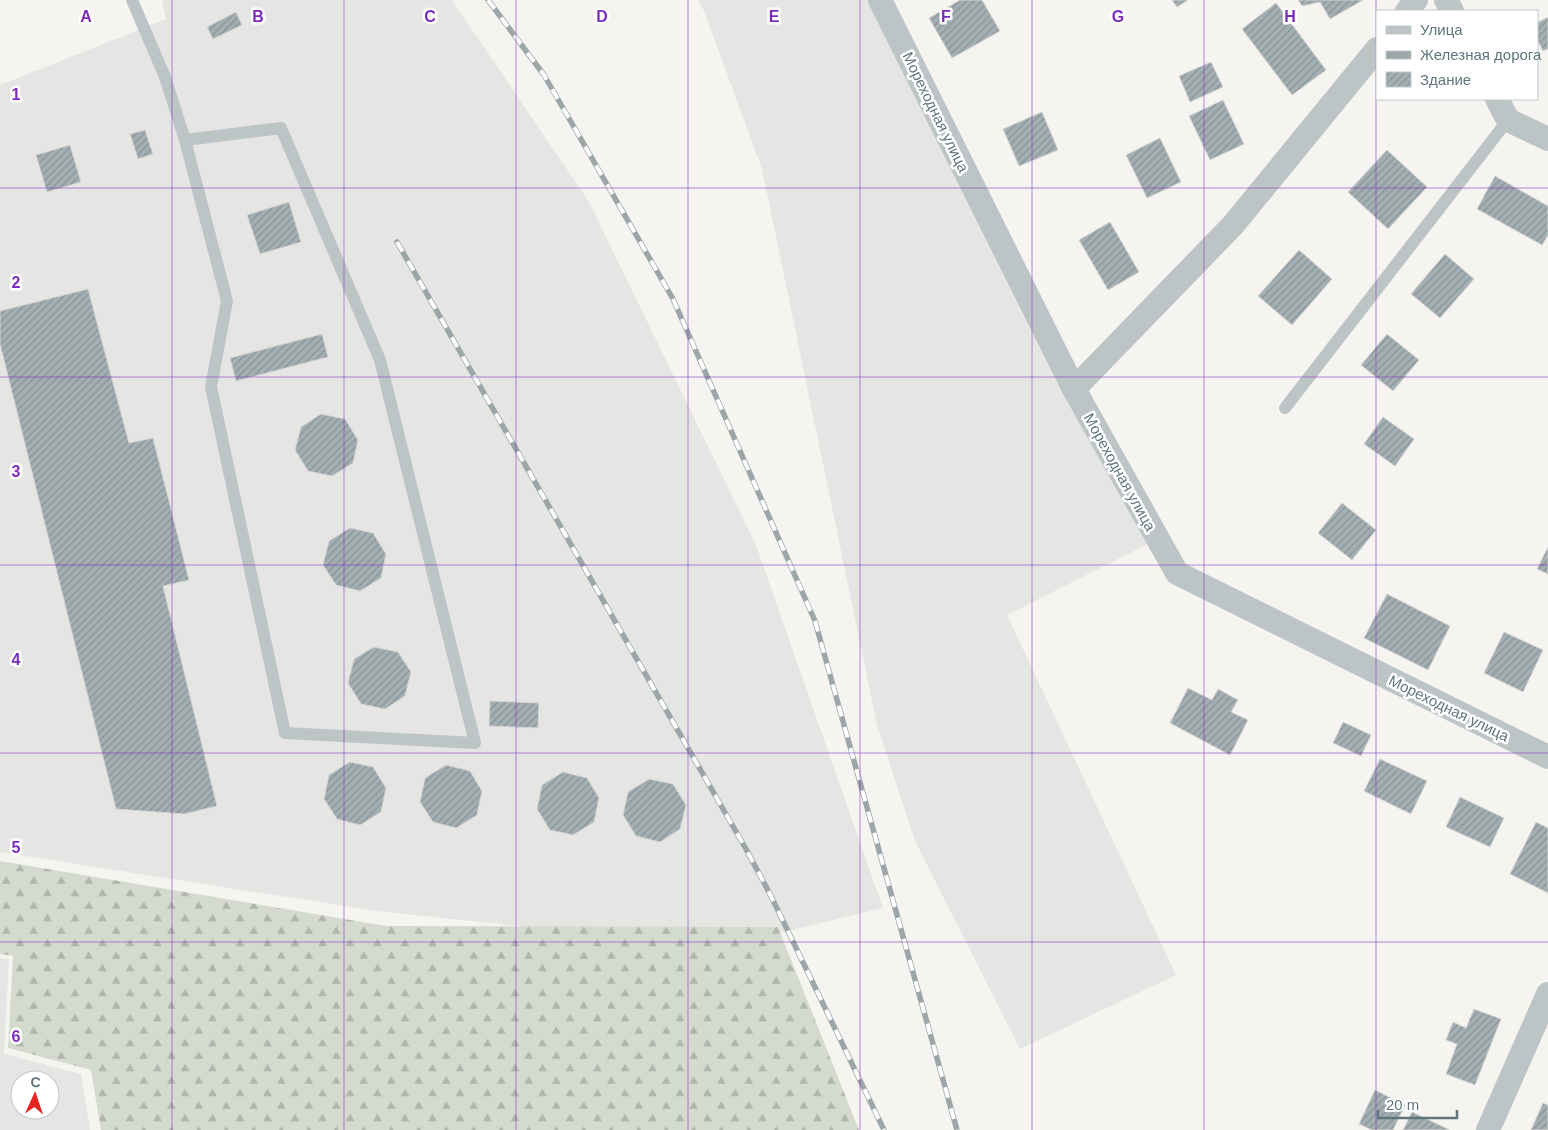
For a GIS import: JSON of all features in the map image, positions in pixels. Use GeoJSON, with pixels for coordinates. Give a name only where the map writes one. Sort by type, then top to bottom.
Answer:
{"type":"FeatureCollection","features":[{"type":"Feature","properties":{"kind":"street","name":"Мореходная улица"},"geometry":{"type":"LineString","coordinates":[[880,0],[1074,389],[1177,573],[1548,757]]}},
{"type":"Feature","properties":{"kind":"street"},"geometry":{"type":"LineString","coordinates":[[1408,10],[1416,0]]}},
{"type":"Feature","properties":{"kind":"street"},"geometry":{"type":"LineString","coordinates":[[1074,389],[1233,225],[1376,50]]}},
{"type":"Feature","properties":{"kind":"street"},"geometry":{"type":"LineString","coordinates":[[1498,100],[1508,120],[1548,139]]}},
{"type":"Feature","properties":{"kind":"street"},"geometry":{"type":"LineString","coordinates":[[1488,1130],[1548,994]]}},
{"type":"Feature","properties":{"kind":"lane"},"geometry":{"type":"LineString","coordinates":[[132,0],[165,78],[185,140],[227,302],[211,387],[285,733],[475,743],[380,360],[281,128],[185,140]]}},
{"type":"Feature","properties":{"kind":"lane"},"geometry":{"type":"LineString","coordinates":[[1285,408],[1508,120]]}},
{"type":"Feature","properties":{"kind":"shaded area"},"geometry":{"type":"Polygon","coordinates":[[[162,0],[452,0],[589,202],[756,545],[883,908],[720,947],[376,911],[0,852],[0,85],[166,19],[162,0]]]}},
{"type":"Feature","properties":{"kind":"shaded area"},"geometry":{"type":"Polygon","coordinates":[[[698,0],[880,0],[1152,542],[1007,615],[1176,975],[1020,1049],[915,841],[877,725],[762,169],[704,11],[698,0]]]}},
{"type":"Feature","properties":{"kind":"shaded area"},"geometry":{"type":"Polygon","coordinates":[[[0,958],[9,959],[4,1054],[81,1074],[90,1130],[0,1130],[0,958]]]}},
{"type":"Feature","properties":{"kind":"green space"},"geometry":{"type":"Polygon","coordinates":[[[0,861],[386,926],[778,927],[859,1130],[101,1130],[91,1070],[8,1048],[13,956],[0,954],[0,861]]]}},
{"type":"Feature","properties":{"kind":"building"},"geometry":{"type":"Polygon","coordinates":[[[960,0],[982,0],[1000,31],[952,58],[929,18],[960,0]]]}},
{"type":"Feature","properties":{"kind":"building"},"geometry":{"type":"Polygon","coordinates":[[[1172,0],[1188,0],[1177,7],[1172,0]]]}},
{"type":"Feature","properties":{"kind":"building"},"geometry":{"type":"Polygon","coordinates":[[[1298,0],[1363,0],[1330,19],[1320,2],[1302,6],[1298,0]]]}},
{"type":"Feature","properties":{"kind":"building"},"geometry":{"type":"Polygon","coordinates":[[[1276,3],[1326,70],[1292,95],[1242,29],[1276,3]]]}},
{"type":"Feature","properties":{"kind":"building"},"geometry":{"type":"Polygon","coordinates":[[[236,12],[242,25],[213,39],[207,27],[236,12]]]}},
{"type":"Feature","properties":{"kind":"building"},"geometry":{"type":"Polygon","coordinates":[[[1548,17],[1548,49],[1543,51],[1538,41],[1538,22],[1548,17]]]}},
{"type":"Feature","properties":{"kind":"building"},"geometry":{"type":"Polygon","coordinates":[[[1211,62],[1223,87],[1190,102],[1179,76],[1211,62]]]}},
{"type":"Feature","properties":{"kind":"building"},"geometry":{"type":"Polygon","coordinates":[[[1223,100],[1244,144],[1210,160],[1189,116],[1223,100]]]}},
{"type":"Feature","properties":{"kind":"building"},"geometry":{"type":"Polygon","coordinates":[[[1042,112],[1058,150],[1019,166],[1003,129],[1042,112]]]}},
{"type":"Feature","properties":{"kind":"building"},"geometry":{"type":"Polygon","coordinates":[[[145,130],[153,154],[138,159],[130,134],[145,130]]]}},
{"type":"Feature","properties":{"kind":"building"},"geometry":{"type":"Polygon","coordinates":[[[1160,138],[1181,182],[1147,198],[1126,155],[1160,138]]]}},
{"type":"Feature","properties":{"kind":"building"},"geometry":{"type":"Polygon","coordinates":[[[70,145],[81,182],[47,192],[36,155],[70,145]]]}},
{"type":"Feature","properties":{"kind":"building"},"geometry":{"type":"Polygon","coordinates":[[[1387,150],[1427,187],[1388,229],[1348,192],[1387,150]]]}},
{"type":"Feature","properties":{"kind":"building"},"geometry":{"type":"Polygon","coordinates":[[[1495,176],[1548,206],[1548,235],[1542,245],[1477,209],[1495,176]]]}},
{"type":"Feature","properties":{"kind":"building"},"geometry":{"type":"Polygon","coordinates":[[[289,202],[301,242],[260,254],[247,215],[289,202]]]}},
{"type":"Feature","properties":{"kind":"building"},"geometry":{"type":"Polygon","coordinates":[[[1110,222],[1139,272],[1108,290],[1079,240],[1110,222]]]}},
{"type":"Feature","properties":{"kind":"building"},"geometry":{"type":"Polygon","coordinates":[[[1299,250],[1332,279],[1292,325],[1258,296],[1299,250]]]}},
{"type":"Feature","properties":{"kind":"building"},"geometry":{"type":"Polygon","coordinates":[[[1445,254],[1474,279],[1440,318],[1411,294],[1445,254]]]}},
{"type":"Feature","properties":{"kind":"building"},"geometry":{"type":"Polygon","coordinates":[[[88,289],[129,443],[153,438],[189,580],[163,586],[217,806],[184,814],[116,809],[0,344],[0,311],[88,289]]]}},
{"type":"Feature","properties":{"kind":"building"},"geometry":{"type":"Polygon","coordinates":[[[322,334],[328,357],[236,381],[230,358],[322,334]]]}},
{"type":"Feature","properties":{"kind":"building"},"geometry":{"type":"Polygon","coordinates":[[[1387,334],[1419,360],[1393,391],[1361,365],[1387,334]]]}},
{"type":"Feature","properties":{"kind":"building"},"geometry":{"type":"Polygon","coordinates":[[[321,414],[345,419],[358,440],[353,463],[332,476],[308,471],[295,450],[301,427],[321,414]]]}},
{"type":"Feature","properties":{"kind":"building"},"geometry":{"type":"Polygon","coordinates":[[[1383,417],[1414,439],[1395,466],[1364,444],[1383,417]]]}},
{"type":"Feature","properties":{"kind":"building"},"geometry":{"type":"Polygon","coordinates":[[[1342,503],[1376,530],[1352,560],[1318,533],[1342,503]]]}},
{"type":"Feature","properties":{"kind":"building"},"geometry":{"type":"Polygon","coordinates":[[[350,528],[373,533],[386,554],[381,578],[360,591],[336,585],[323,565],[329,541],[350,528]]]}},
{"type":"Feature","properties":{"kind":"building"},"geometry":{"type":"Polygon","coordinates":[[[1548,547],[1548,574],[1537,569],[1548,547]]]}},
{"type":"Feature","properties":{"kind":"building"},"geometry":{"type":"Polygon","coordinates":[[[1387,594],[1450,626],[1428,670],[1364,638],[1387,594]]]}},
{"type":"Feature","properties":{"kind":"building"},"geometry":{"type":"Polygon","coordinates":[[[1504,632],[1543,650],[1523,692],[1484,673],[1504,632]]]}},
{"type":"Feature","properties":{"kind":"building"},"geometry":{"type":"Polygon","coordinates":[[[374,647],[398,652],[411,672],[405,696],[385,709],[361,704],[348,683],[354,659],[374,647]]]}},
{"type":"Feature","properties":{"kind":"building"},"geometry":{"type":"Polygon","coordinates":[[[1188,688],[1212,700],[1218,689],[1238,700],[1231,712],[1248,720],[1230,755],[1170,723],[1188,688]]]}},
{"type":"Feature","properties":{"kind":"building"},"geometry":{"type":"Polygon","coordinates":[[[490,701],[539,703],[538,728],[489,726],[490,701]]]}},
{"type":"Feature","properties":{"kind":"building"},"geometry":{"type":"Polygon","coordinates":[[[1343,722],[1371,735],[1361,756],[1333,743],[1343,722]]]}},
{"type":"Feature","properties":{"kind":"building"},"geometry":{"type":"Polygon","coordinates":[[[1380,759],[1427,781],[1411,814],[1364,791],[1380,759]]]}},
{"type":"Feature","properties":{"kind":"building"},"geometry":{"type":"Polygon","coordinates":[[[350,762],[373,767],[386,788],[381,812],[360,825],[337,819],[324,799],[329,775],[350,762]]]}},
{"type":"Feature","properties":{"kind":"building"},"geometry":{"type":"Polygon","coordinates":[[[446,765],[470,771],[482,791],[477,815],[456,828],[433,822],[420,802],[425,778],[446,765]]]}},
{"type":"Feature","properties":{"kind":"building"},"geometry":{"type":"Polygon","coordinates":[[[563,772],[587,778],[599,798],[594,822],[573,835],[550,830],[537,809],[542,785],[563,772]]]}},
{"type":"Feature","properties":{"kind":"building"},"geometry":{"type":"Polygon","coordinates":[[[649,779],[673,784],[686,805],[680,829],[660,842],[636,836],[623,815],[628,792],[649,779]]]}},
{"type":"Feature","properties":{"kind":"building"},"geometry":{"type":"Polygon","coordinates":[[[1460,797],[1504,818],[1490,847],[1446,827],[1460,797]]]}},
{"type":"Feature","properties":{"kind":"building"},"geometry":{"type":"Polygon","coordinates":[[[1536,822],[1548,828],[1548,893],[1510,874],[1536,822]]]}},
{"type":"Feature","properties":{"kind":"building"},"geometry":{"type":"Polygon","coordinates":[[[1474,1009],[1501,1019],[1475,1085],[1446,1074],[1457,1044],[1446,1040],[1453,1022],[1466,1028],[1474,1009]]]}},
{"type":"Feature","properties":{"kind":"building"},"geometry":{"type":"Polygon","coordinates":[[[1375,1090],[1405,1105],[1393,1130],[1372,1130],[1359,1124],[1375,1090]]]}},
{"type":"Feature","properties":{"kind":"building"},"geometry":{"type":"Polygon","coordinates":[[[1543,1103],[1548,1105],[1548,1130],[1531,1130],[1543,1103]]]}},
{"type":"Feature","properties":{"kind":"building"},"geometry":{"type":"Polygon","coordinates":[[[1412,1112],[1450,1130],[1403,1130],[1412,1112]]]}},
{"type":"Feature","properties":{"kind":"railway"},"geometry":{"type":"LineString","coordinates":[[488,0],[544,75],[673,299],[815,621],[957,1130]]}},
{"type":"Feature","properties":{"kind":"railway"},"geometry":{"type":"LineString","coordinates":[[397,242],[746,849],[771,896],[884,1130]]}}]}
